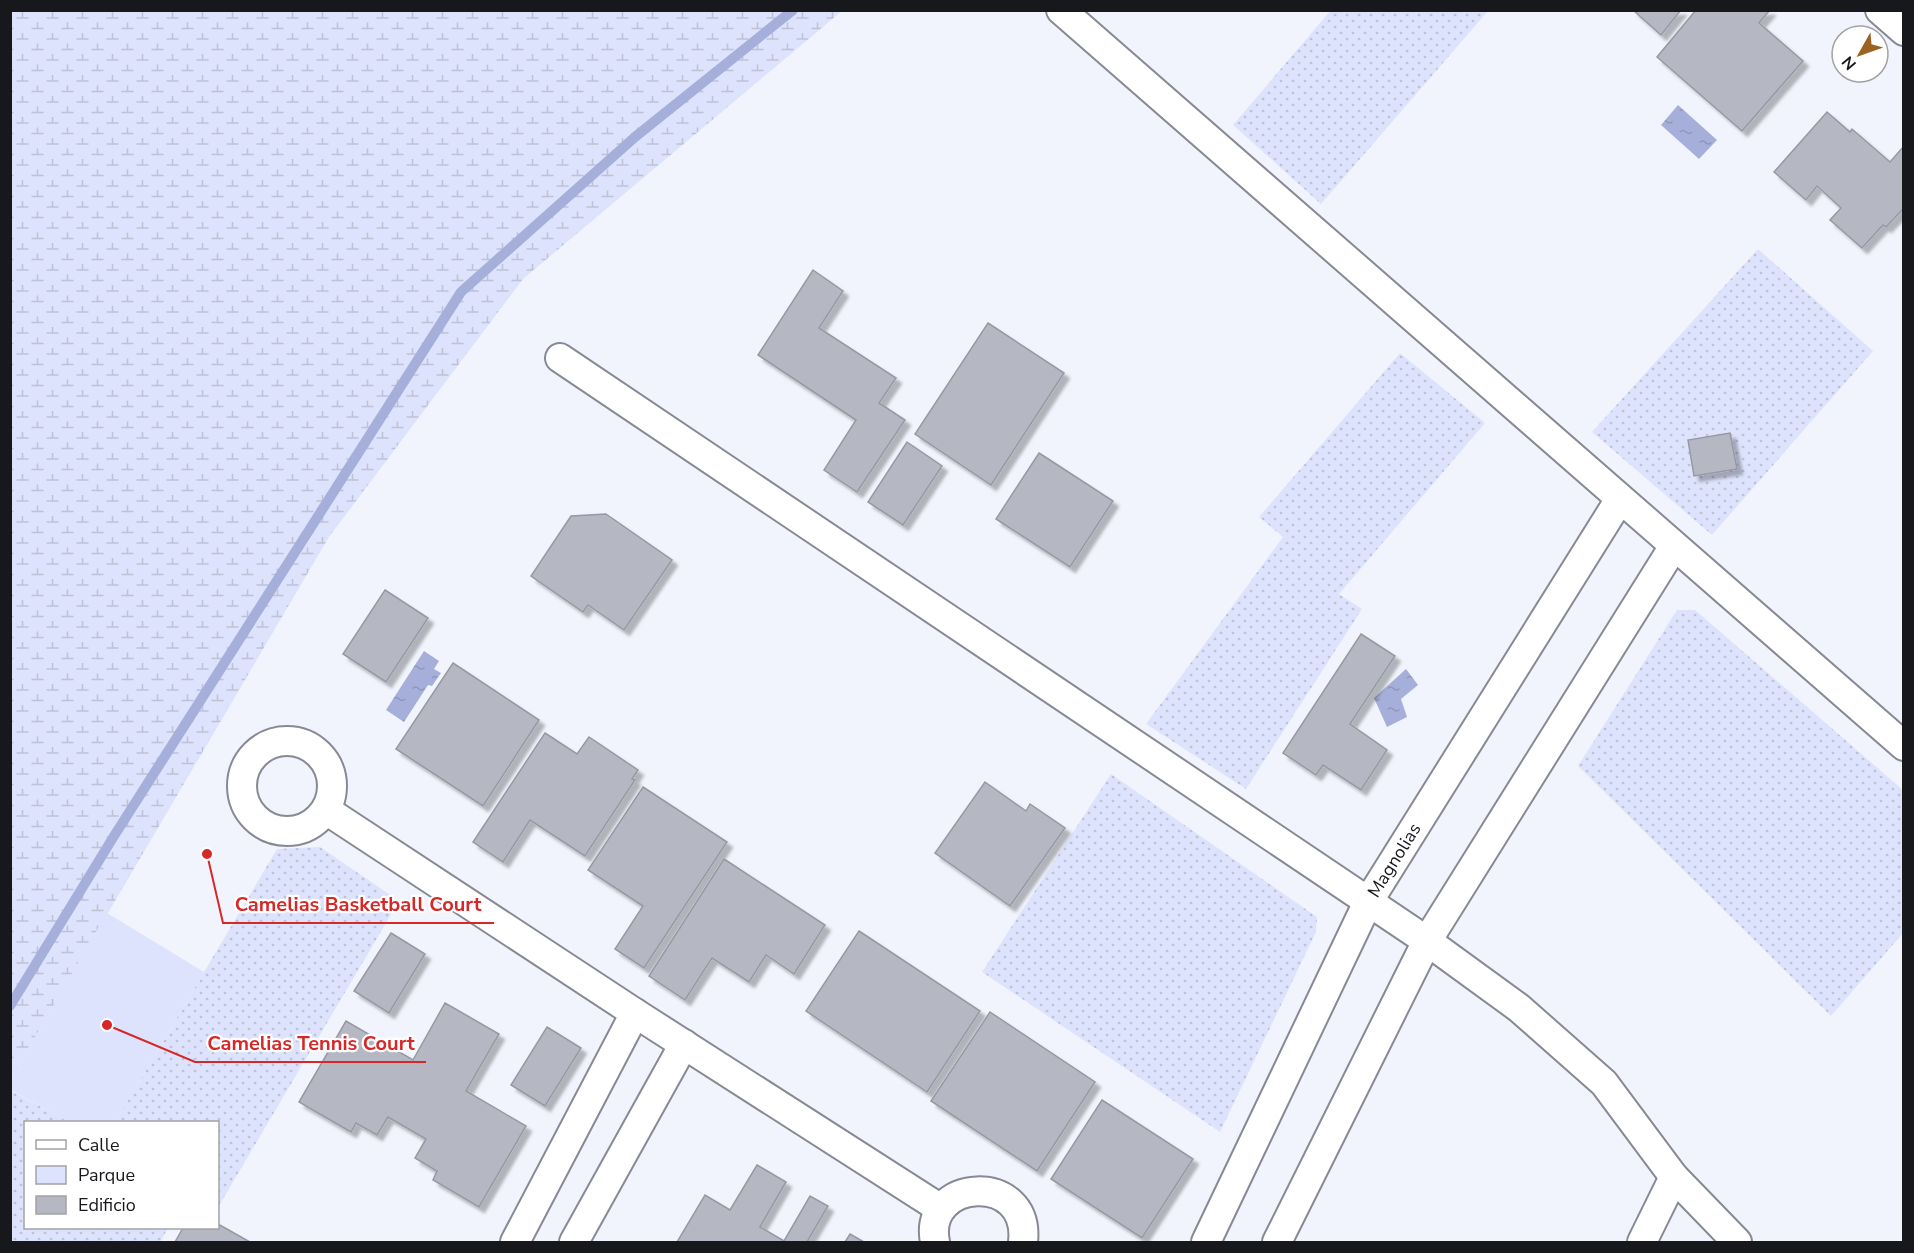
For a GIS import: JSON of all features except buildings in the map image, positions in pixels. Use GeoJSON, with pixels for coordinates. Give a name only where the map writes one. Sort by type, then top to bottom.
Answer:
{"type":"FeatureCollection","features":[{"type":"Feature","properties":{"kind":"street"},"geometry":{"type":"LineString","coordinates":[[1061,10],[1904,746]]}},
{"type":"Feature","properties":{"kind":"street"},"geometry":{"type":"LineString","coordinates":[[1880,10],[1904,31]]}},
{"type":"Feature","properties":{"kind":"street"},"geometry":{"type":"LineString","coordinates":[[560,358],[1427,941],[1519,1008],[1604,1083],[1674,1177],[1737,1242]]}},
{"type":"Feature","properties":{"kind":"street","name":"Magnolias"},"geometry":{"type":"LineString","coordinates":[[1206,1242],[1368,902],[1620,499]]}},
{"type":"Feature","properties":{"kind":"street"},"geometry":{"type":"LineString","coordinates":[[1278,1242],[1427,941],[1674,546]]}},
{"type":"Feature","properties":{"kind":"street"},"geometry":{"type":"LineString","coordinates":[[326,810],[635,1013],[941,1209]]}},
{"type":"Feature","properties":{"kind":"street"},"geometry":{"type":"LineString","coordinates":[[515,1242],[635,1013]]}},
{"type":"Feature","properties":{"kind":"street"},"geometry":{"type":"LineString","coordinates":[[574,1242],[684,1044]]}},
{"type":"Feature","properties":{"kind":"street"},"geometry":{"type":"LineString","coordinates":[[1642,1242],[1674,1177]]}},
{"type":"Feature","properties":{"kind":"street"},"geometry":{"type":"LineString","coordinates":[[935,1242],[936,1223],[941,1209],[952,1199],[965,1192],[980,1190],[994,1192],[1007,1200],[1017,1211],[1023,1225],[1023,1242]]}},
{"type":"Feature","properties":{"kind":"green space"},"geometry":{"type":"Polygon","coordinates":[[[1331,10],[1488,11],[1321,204],[1233,125],[1331,10]]]}},
{"type":"Feature","properties":{"kind":"green space"},"geometry":{"type":"Polygon","coordinates":[[[11,11],[842,11],[523,279],[329,537],[11,1078],[11,11]]]}},
{"type":"Feature","properties":{"kind":"green space"},"geometry":{"type":"Polygon","coordinates":[[[1758,249],[1873,351],[1712,535],[1592,432],[1758,249]]]}},
{"type":"Feature","properties":{"kind":"green space"},"geometry":{"type":"Polygon","coordinates":[[[1400,353],[1485,423],[1339,594],[1362,609],[1246,789],[1146,724],[1283,537],[1259,517],[1400,353]]]}},
{"type":"Feature","properties":{"kind":"green space"},"geometry":{"type":"Polygon","coordinates":[[[1677,610],[1695,610],[1903,790],[1903,933],[1831,1016],[1578,766],[1677,610]]]}},
{"type":"Feature","properties":{"kind":"green space"},"geometry":{"type":"Polygon","coordinates":[[[1111,774],[1317,917],[1316,932],[1220,1132],[982,972],[1111,774]]]}},
{"type":"Feature","properties":{"kind":"green space"},"geometry":{"type":"Polygon","coordinates":[[[320,847],[399,901],[220,1204],[219,1121],[116,1121],[277,849],[320,847]]]}},
{"type":"Feature","properties":{"kind":"green space"},"geometry":{"type":"Polygon","coordinates":[[[107,913],[204,972],[116,1121],[67,1121],[11,1090],[11,1078],[107,913]]]}},
{"type":"Feature","properties":{"kind":"green space"},"geometry":{"type":"Polygon","coordinates":[[[10,1090],[67,1121],[24,1121],[24,1229],[167,1229],[160,1242],[11,1242],[10,1090]]]}},
{"type":"Feature","properties":{"kind":"water"},"geometry":{"type":"Polygon","coordinates":[[[1678,105],[1717,140],[1699,159],[1661,125],[1678,105]]]}},
{"type":"Feature","properties":{"kind":"water"},"geometry":{"type":"Polygon","coordinates":[[[424,651],[439,661],[434,669],[441,673],[432,686],[428,685],[404,722],[386,710],[424,651]]]}},
{"type":"Feature","properties":{"kind":"water"},"geometry":{"type":"Polygon","coordinates":[[[1406,669],[1418,685],[1401,699],[1407,717],[1387,727],[1374,698],[1406,669]]]}},
{"type":"Feature","properties":{"kind":"waterway"},"geometry":{"type":"LineString","coordinates":[[10,1006],[114,836],[461,292],[635,137],[793,10]]}},
{"type":"Feature","properties":{"kind":"place","name":"Camelias Basketball Court"},"geometry":{"type":"Point","coordinates":[207,854]}},
{"type":"Feature","properties":{"kind":"place","name":"Camelias Tennis Court"},"geometry":{"type":"Point","coordinates":[107,1025]}}]}
